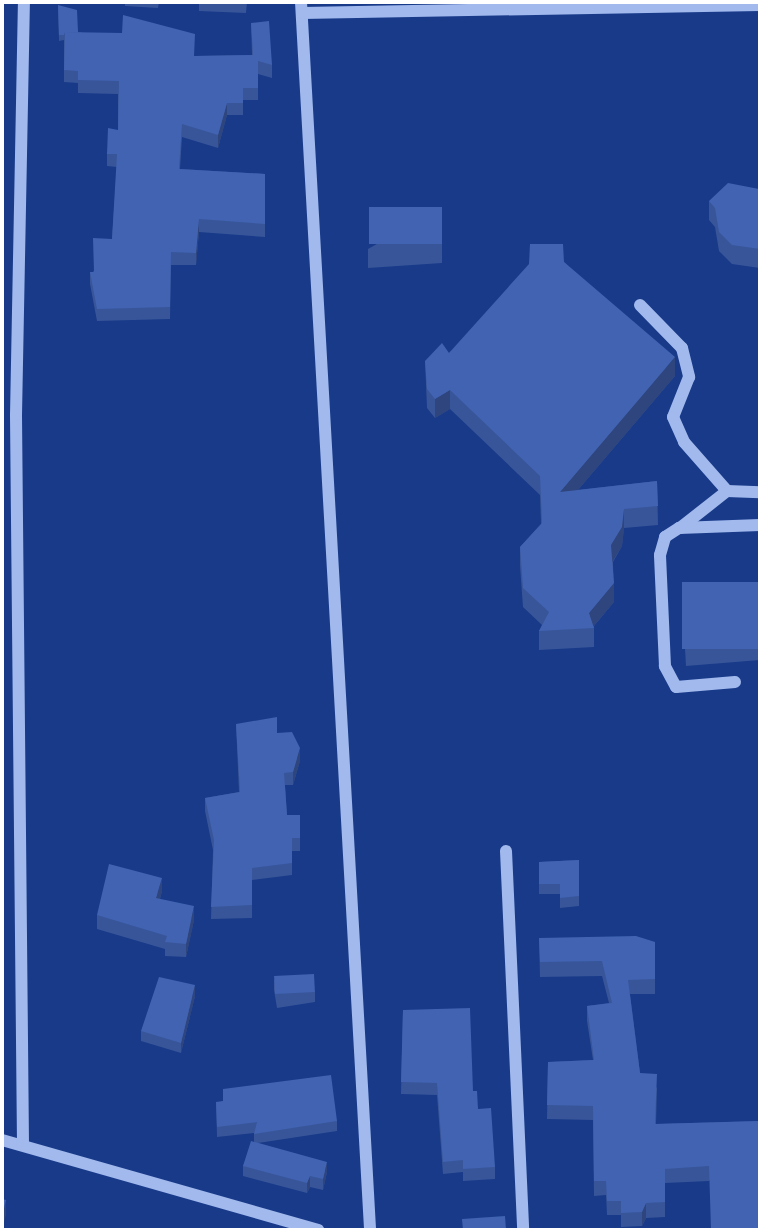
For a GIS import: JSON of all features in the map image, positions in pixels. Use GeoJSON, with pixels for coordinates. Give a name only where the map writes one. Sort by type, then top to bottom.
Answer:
{"type":"FeatureCollection","features":[{"type":"Feature","properties":{"kind":"street"},"geometry":{"type":"LineString","coordinates":[[23,1146],[16,415],[24,2]]}},
{"type":"Feature","properties":{"kind":"street"},"geometry":{"type":"LineString","coordinates":[[370,1230],[301,7],[760,5]]}},
{"type":"Feature","properties":{"kind":"street"},"geometry":{"type":"LineString","coordinates":[[640,305],[682,348],[689,377],[673,417],[684,442],[727,491]]}},
{"type":"Feature","properties":{"kind":"street"},"geometry":{"type":"LineString","coordinates":[[736,681],[676,687],[665,666],[660,555],[665,537],[727,491],[760,492]]}},
{"type":"Feature","properties":{"kind":"street"},"geometry":{"type":"LineString","coordinates":[[679,528],[760,525]]}},
{"type":"Feature","properties":{"kind":"street"},"geometry":{"type":"LineString","coordinates":[[506,851],[523,1230]]}},
{"type":"Feature","properties":{"kind":"street"},"geometry":{"type":"LineString","coordinates":[[2,1140],[318,1230]]}},
{"type":"Feature","properties":{"kind":"building"},"geometry":{"type":"Polygon","coordinates":[[[58,5],[77,10],[78,32],[59,35],[58,5]]]}},
{"type":"Feature","properties":{"kind":"building"},"geometry":{"type":"Polygon","coordinates":[[[123,15],[195,34],[194,56],[253,55],[251,23],[269,21],[272,65],[258,61],[258,88],[243,88],[243,103],[227,103],[218,135],[182,124],[179,169],[265,174],[265,224],[199,219],[196,253],[171,252],[170,307],[97,309],[90,272],[94,272],[93,238],[112,239],[117,154],[107,154],[108,128],[118,130],[119,81],[78,80],[78,71],[64,70],[65,32],[122,33],[123,15]]]}},
{"type":"Feature","properties":{"kind":"building"},"geometry":{"type":"Polygon","coordinates":[[[728,183],[760,190],[760,249],[732,245],[719,232],[715,208],[709,201],[728,183]]]}},
{"type":"Feature","properties":{"kind":"building"},"geometry":{"type":"Polygon","coordinates":[[[369,207],[442,207],[442,244],[369,244],[369,207]]]}},
{"type":"Feature","properties":{"kind":"building"},"geometry":{"type":"Polygon","coordinates":[[[530,244],[563,244],[564,262],[675,357],[560,492],[657,481],[658,506],[624,509],[622,527],[611,545],[614,583],[589,613],[594,628],[539,631],[549,612],[523,588],[520,547],[542,523],[540,476],[450,390],[435,399],[427,389],[425,361],[442,343],[449,353],[529,264],[530,244]]]}},
{"type":"Feature","properties":{"kind":"building"},"geometry":{"type":"Polygon","coordinates":[[[682,582],[760,582],[760,649],[682,649],[682,582]]]}},
{"type":"Feature","properties":{"kind":"building"},"geometry":{"type":"Polygon","coordinates":[[[277,717],[277,733],[292,732],[300,748],[293,772],[284,773],[287,815],[300,815],[300,838],[292,838],[292,863],[252,868],[252,905],[211,907],[214,840],[205,798],[240,792],[236,724],[277,717]]]}},
{"type":"Feature","properties":{"kind":"building"},"geometry":{"type":"Polygon","coordinates":[[[579,860],[579,896],[560,898],[560,884],[539,884],[539,862],[579,860]]]}},
{"type":"Feature","properties":{"kind":"building"},"geometry":{"type":"Polygon","coordinates":[[[109,864],[162,878],[156,898],[194,906],[186,944],[165,942],[167,936],[97,915],[109,864]]]}},
{"type":"Feature","properties":{"kind":"building"},"geometry":{"type":"Polygon","coordinates":[[[636,936],[655,942],[655,979],[628,980],[640,1073],[657,1074],[655,1124],[760,1121],[760,1230],[711,1230],[709,1166],[665,1169],[665,1202],[646,1203],[642,1212],[621,1213],[621,1201],[607,1201],[606,1181],[594,1181],[593,1106],[547,1105],[548,1062],[594,1060],[587,1006],[612,1003],[602,961],[540,962],[539,938],[636,936]]]}},
{"type":"Feature","properties":{"kind":"building"},"geometry":{"type":"Polygon","coordinates":[[[314,974],[315,992],[275,994],[274,976],[314,974]]]}},
{"type":"Feature","properties":{"kind":"building"},"geometry":{"type":"Polygon","coordinates":[[[159,977],[195,985],[181,1043],[141,1031],[159,977]]]}},
{"type":"Feature","properties":{"kind":"building"},"geometry":{"type":"Polygon","coordinates":[[[470,1008],[473,1091],[477,1091],[478,1109],[491,1108],[495,1167],[463,1169],[463,1160],[443,1162],[437,1083],[401,1082],[403,1010],[470,1008]]]}},
{"type":"Feature","properties":{"kind":"building"},"geometry":{"type":"Polygon","coordinates":[[[331,1075],[337,1121],[254,1134],[257,1122],[217,1127],[216,1102],[223,1101],[223,1089],[331,1075]]]}},
{"type":"Feature","properties":{"kind":"building"},"geometry":{"type":"Polygon","coordinates":[[[251,1141],[327,1162],[323,1179],[310,1176],[307,1183],[243,1166],[251,1141]]]}},
{"type":"Feature","properties":{"kind":"building"},"geometry":{"type":"Polygon","coordinates":[[[2,1199],[6,1200],[2,1217],[2,1199]]]}},
{"type":"Feature","properties":{"kind":"building"},"geometry":{"type":"Polygon","coordinates":[[[505,1216],[506,1230],[463,1230],[462,1219],[505,1216]]]}}]}
